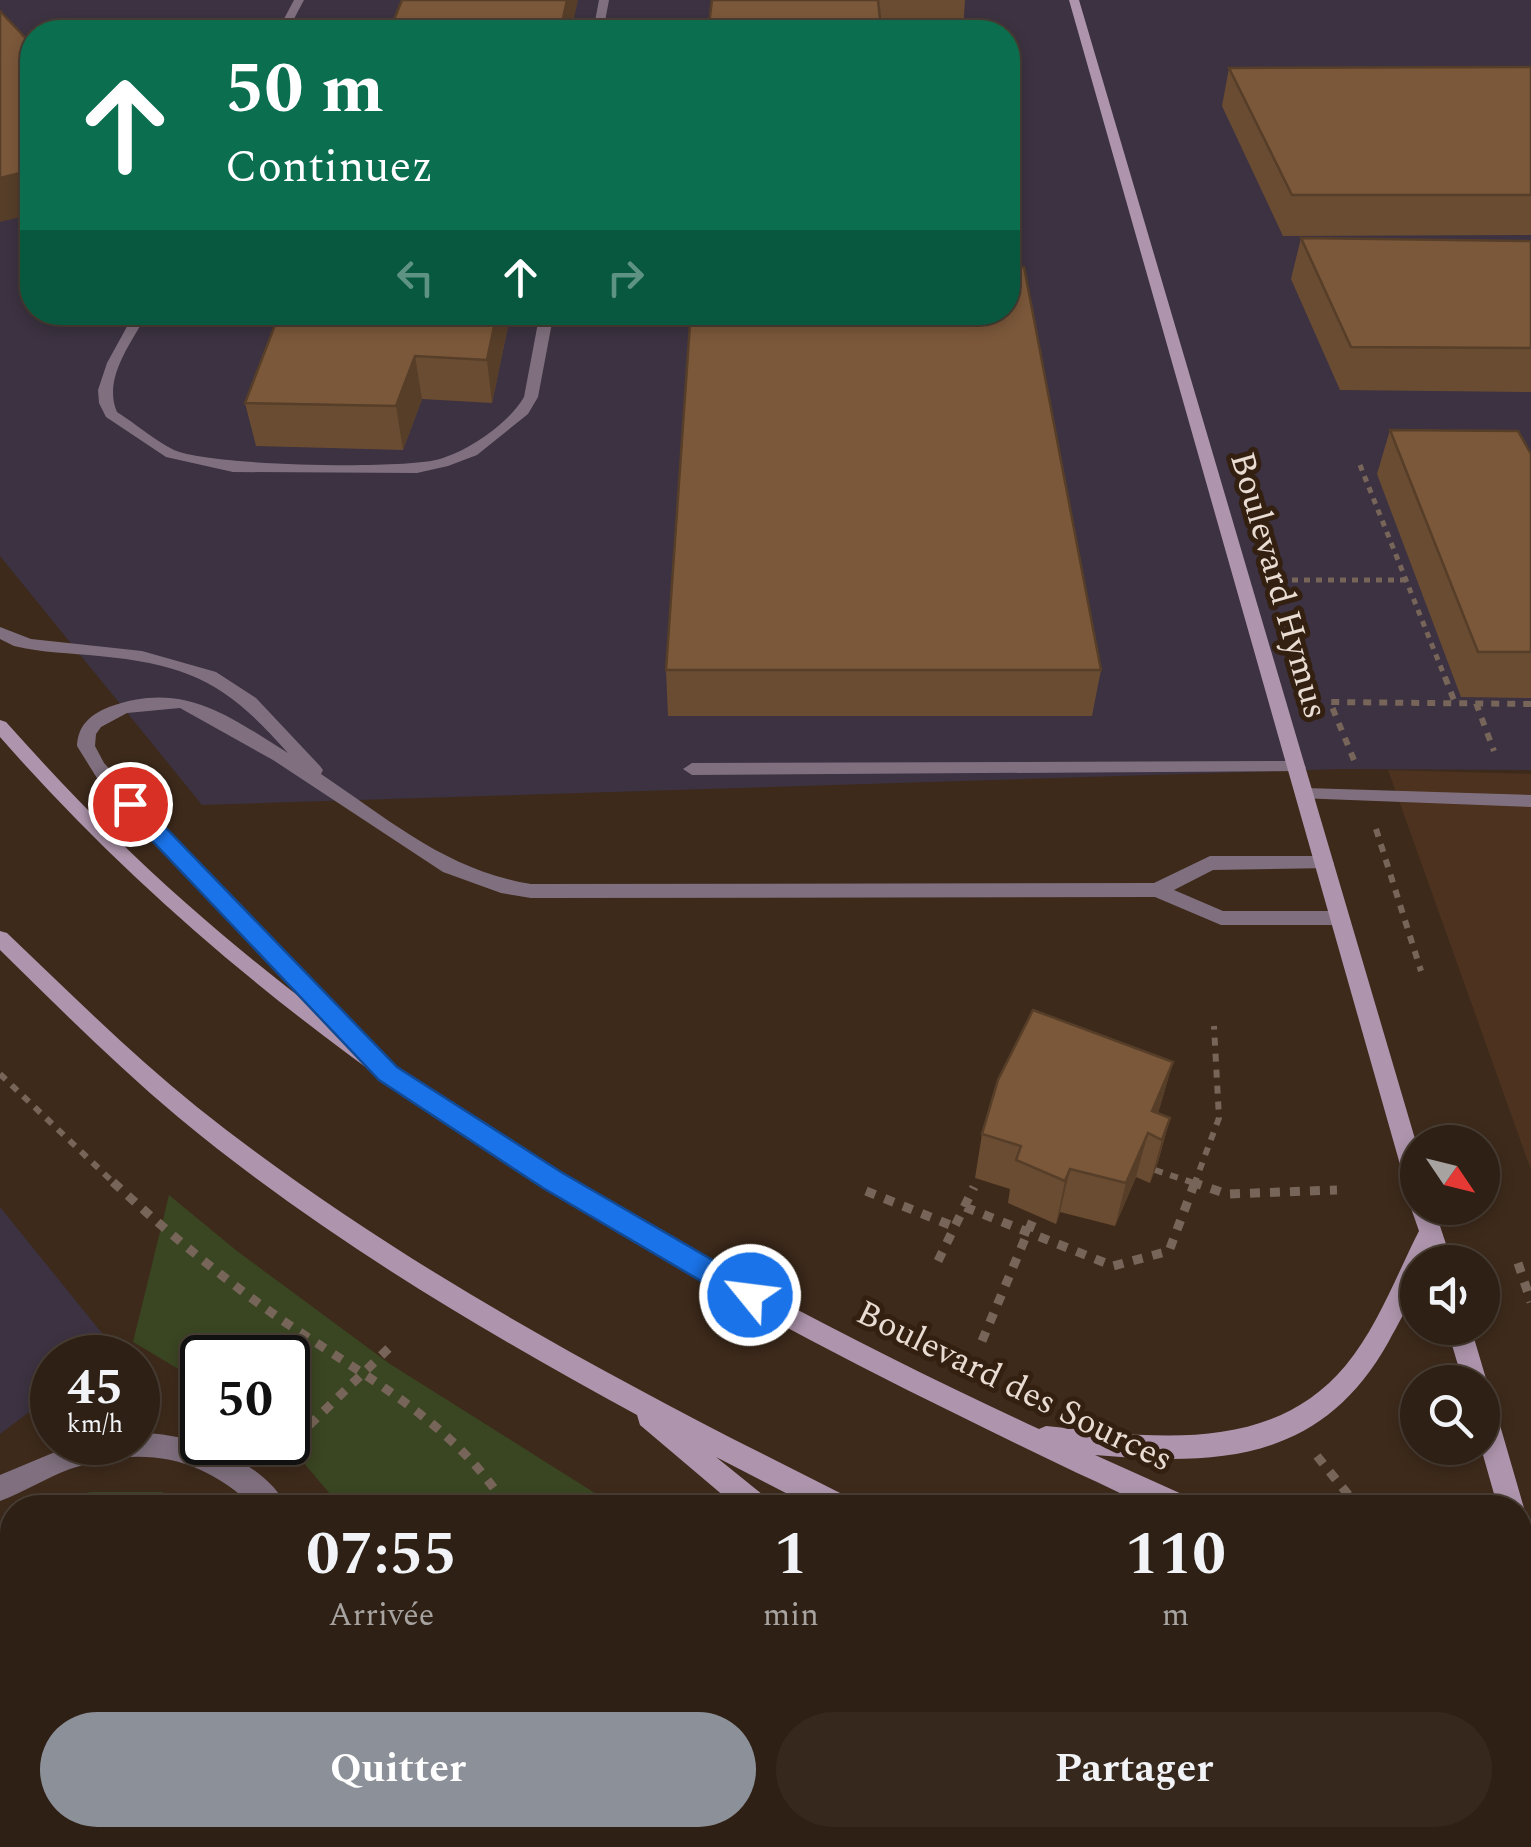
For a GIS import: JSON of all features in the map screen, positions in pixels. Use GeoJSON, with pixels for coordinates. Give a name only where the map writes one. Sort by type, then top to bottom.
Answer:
{"type":"FeatureCollection","features":[{"type":"Feature","properties":{"kind":"main road","name":"Boulevard Hymus"},"geometry":{"type":"LineString","coordinates":[[1074,0],[1400,1129]]}},
{"type":"Feature","properties":{"kind":"main road","name":"Boulevard des Sources"},"geometry":{"type":"LineString","coordinates":[[0,726],[53,790],[166,899],[388,1074],[552,1180],[720,1279],[841,1344],[1156,1495]]}},
{"type":"Feature","properties":{"kind":"main road"},"geometry":{"type":"LineString","coordinates":[[0,938],[99,1035],[175,1100],[320,1211],[413,1272],[616,1390],[819,1495]]}},
{"type":"Feature","properties":{"kind":"main road"},"geometry":{"type":"LineString","coordinates":[[1032,1437],[1187,1449],[1258,1439],[1292,1423],[1332,1400],[1353,1375],[1376,1340],[1424,1225]]}},
{"type":"Feature","properties":{"kind":"main road"},"geometry":{"type":"LineString","coordinates":[[616,1390],[744,1495]]}},
{"type":"Feature","properties":{"kind":"main road"},"geometry":{"type":"LineString","coordinates":[[1499,1465],[1507,1495]]}},
{"type":"Feature","properties":{"kind":"street"},"geometry":{"type":"LineString","coordinates":[[135,325],[103,389],[104,405],[110,414],[172,454],[233,467],[417,468],[472,452],[522,411],[532,397],[545,325]]}},
{"type":"Feature","properties":{"kind":"street"},"geometry":{"type":"LineString","coordinates":[[0,632],[20,642],[162,662],[226,684],[249,702],[332,790]]}},
{"type":"Feature","properties":{"kind":"street"},"geometry":{"type":"LineString","coordinates":[[388,1074],[107,779],[86,750],[85,741],[100,720],[116,711],[151,702],[183,702],[332,790],[443,866],[496,887],[531,891],[1157,890],[1221,918],[1338,918]]}},
{"type":"Feature","properties":{"kind":"street"},"geometry":{"type":"LineString","coordinates":[[692,769],[1296,767]]}},
{"type":"Feature","properties":{"kind":"street"},"geometry":{"type":"LineString","coordinates":[[1305,794],[1531,802]]}},
{"type":"Feature","properties":{"kind":"street"},"geometry":{"type":"LineString","coordinates":[[1157,890],[1210,863],[1324,863]]}},
{"type":"Feature","properties":{"kind":"street"},"geometry":{"type":"LineString","coordinates":[[0,1490],[68,1457],[109,1447],[146,1444],[184,1446],[222,1461],[251,1481],[263,1495]]}},
{"type":"Feature","properties":{"kind":"path"},"geometry":{"type":"LineString","coordinates":[[1360,465],[1456,703]]}},
{"type":"Feature","properties":{"kind":"path"},"geometry":{"type":"LineString","coordinates":[[1292,580],[1406,580]]}},
{"type":"Feature","properties":{"kind":"path"},"geometry":{"type":"LineString","coordinates":[[1421,971],[1365,795],[1330,702],[1531,704]]}},
{"type":"Feature","properties":{"kind":"path"},"geometry":{"type":"LineString","coordinates":[[1476,703],[1494,751]]}},
{"type":"Feature","properties":{"kind":"path"},"geometry":{"type":"LineString","coordinates":[[964,1207],[1113,1266],[1169,1251],[1219,1118],[1214,1026]]}},
{"type":"Feature","properties":{"kind":"path"},"geometry":{"type":"LineString","coordinates":[[0,1074],[189,1249],[477,1463],[502,1495]]}},
{"type":"Feature","properties":{"kind":"path"},"geometry":{"type":"LineString","coordinates":[[1154,1170],[1227,1194],[1338,1190]]}},
{"type":"Feature","properties":{"kind":"path"},"geometry":{"type":"LineString","coordinates":[[938,1260],[974,1187]]}},
{"type":"Feature","properties":{"kind":"path"},"geometry":{"type":"LineString","coordinates":[[866,1190],[955,1227]]}},
{"type":"Feature","properties":{"kind":"path"},"geometry":{"type":"LineString","coordinates":[[982,1341],[1034,1215]]}},
{"type":"Feature","properties":{"kind":"path"},"geometry":{"type":"LineString","coordinates":[[1518,1263],[1531,1302]]}},
{"type":"Feature","properties":{"kind":"path"},"geometry":{"type":"LineString","coordinates":[[310,1425],[390,1348]]}},
{"type":"Feature","properties":{"kind":"path"},"geometry":{"type":"LineString","coordinates":[[1317,1456],[1349,1495]]}},
{"type":"Feature","properties":{"kind":"shaded area"},"geometry":{"type":"Polygon","coordinates":[[[0,0],[1531,0],[1531,770],[1341,769],[202,805],[0,556],[0,0]]]}},
{"type":"Feature","properties":{"kind":"shaded area"},"geometry":{"type":"Polygon","coordinates":[[[1388,770],[1531,774],[1531,1170],[1388,770]]]}},
{"type":"Feature","properties":{"kind":"shaded area"},"geometry":{"type":"Polygon","coordinates":[[[0,1207],[103,1335],[30,1335],[30,1412],[0,1434],[0,1207]]]}},
{"type":"Feature","properties":{"kind":"green space"},"geometry":{"type":"Polygon","coordinates":[[[169,1195],[237,1251],[390,1364],[598,1495],[331,1495],[306,1465],[310,1465],[310,1335],[180,1335],[180,1370],[160,1358],[160,1335],[135,1335],[169,1195]]]}},
{"type":"Feature","properties":{"kind":"green space"},"geometry":{"type":"Polygon","coordinates":[[[162,1492],[168,1495],[78,1495],[162,1492]]]}},
{"type":"Feature","properties":{"kind":"building"},"geometry":{"type":"Polygon","coordinates":[[[402,0],[567,0],[563,20],[394,20],[402,0]]]}},
{"type":"Feature","properties":{"kind":"building"},"geometry":{"type":"Polygon","coordinates":[[[712,0],[878,0],[880,19],[923,20],[710,20],[712,0]]]}},
{"type":"Feature","properties":{"kind":"building"},"geometry":{"type":"Polygon","coordinates":[[[0,11],[20,32],[20,173],[0,178],[0,11]]]}},
{"type":"Feature","properties":{"kind":"building"},"geometry":{"type":"Polygon","coordinates":[[[1531,67],[1531,195],[1292,195],[1229,68],[1531,67]]]}},
{"type":"Feature","properties":{"kind":"building"},"geometry":{"type":"Polygon","coordinates":[[[1301,238],[1531,241],[1531,348],[1351,347],[1301,238]]]}},
{"type":"Feature","properties":{"kind":"building"},"geometry":{"type":"Polygon","coordinates":[[[1020,267],[1024,267],[1101,670],[666,670],[690,325],[1020,325],[1020,267]]]}},
{"type":"Feature","properties":{"kind":"building"},"geometry":{"type":"Polygon","coordinates":[[[275,325],[494,325],[487,360],[415,356],[396,406],[245,403],[275,325]]]}},
{"type":"Feature","properties":{"kind":"building"},"geometry":{"type":"Polygon","coordinates":[[[1390,430],[1518,431],[1531,454],[1531,652],[1478,652],[1390,430]]]}},
{"type":"Feature","properties":{"kind":"building"},"geometry":{"type":"Polygon","coordinates":[[[1033,1010],[1173,1062],[1152,1111],[1170,1118],[1162,1140],[1148,1133],[1126,1183],[1070,1169],[1065,1181],[1016,1160],[1021,1146],[982,1134],[998,1080],[1033,1010]]]}},
{"type":"Feature","properties":{"kind":"route"},"geometry":{"type":"LineString","coordinates":[[130,804],[388,1074],[552,1180],[750,1295]]}}]}
